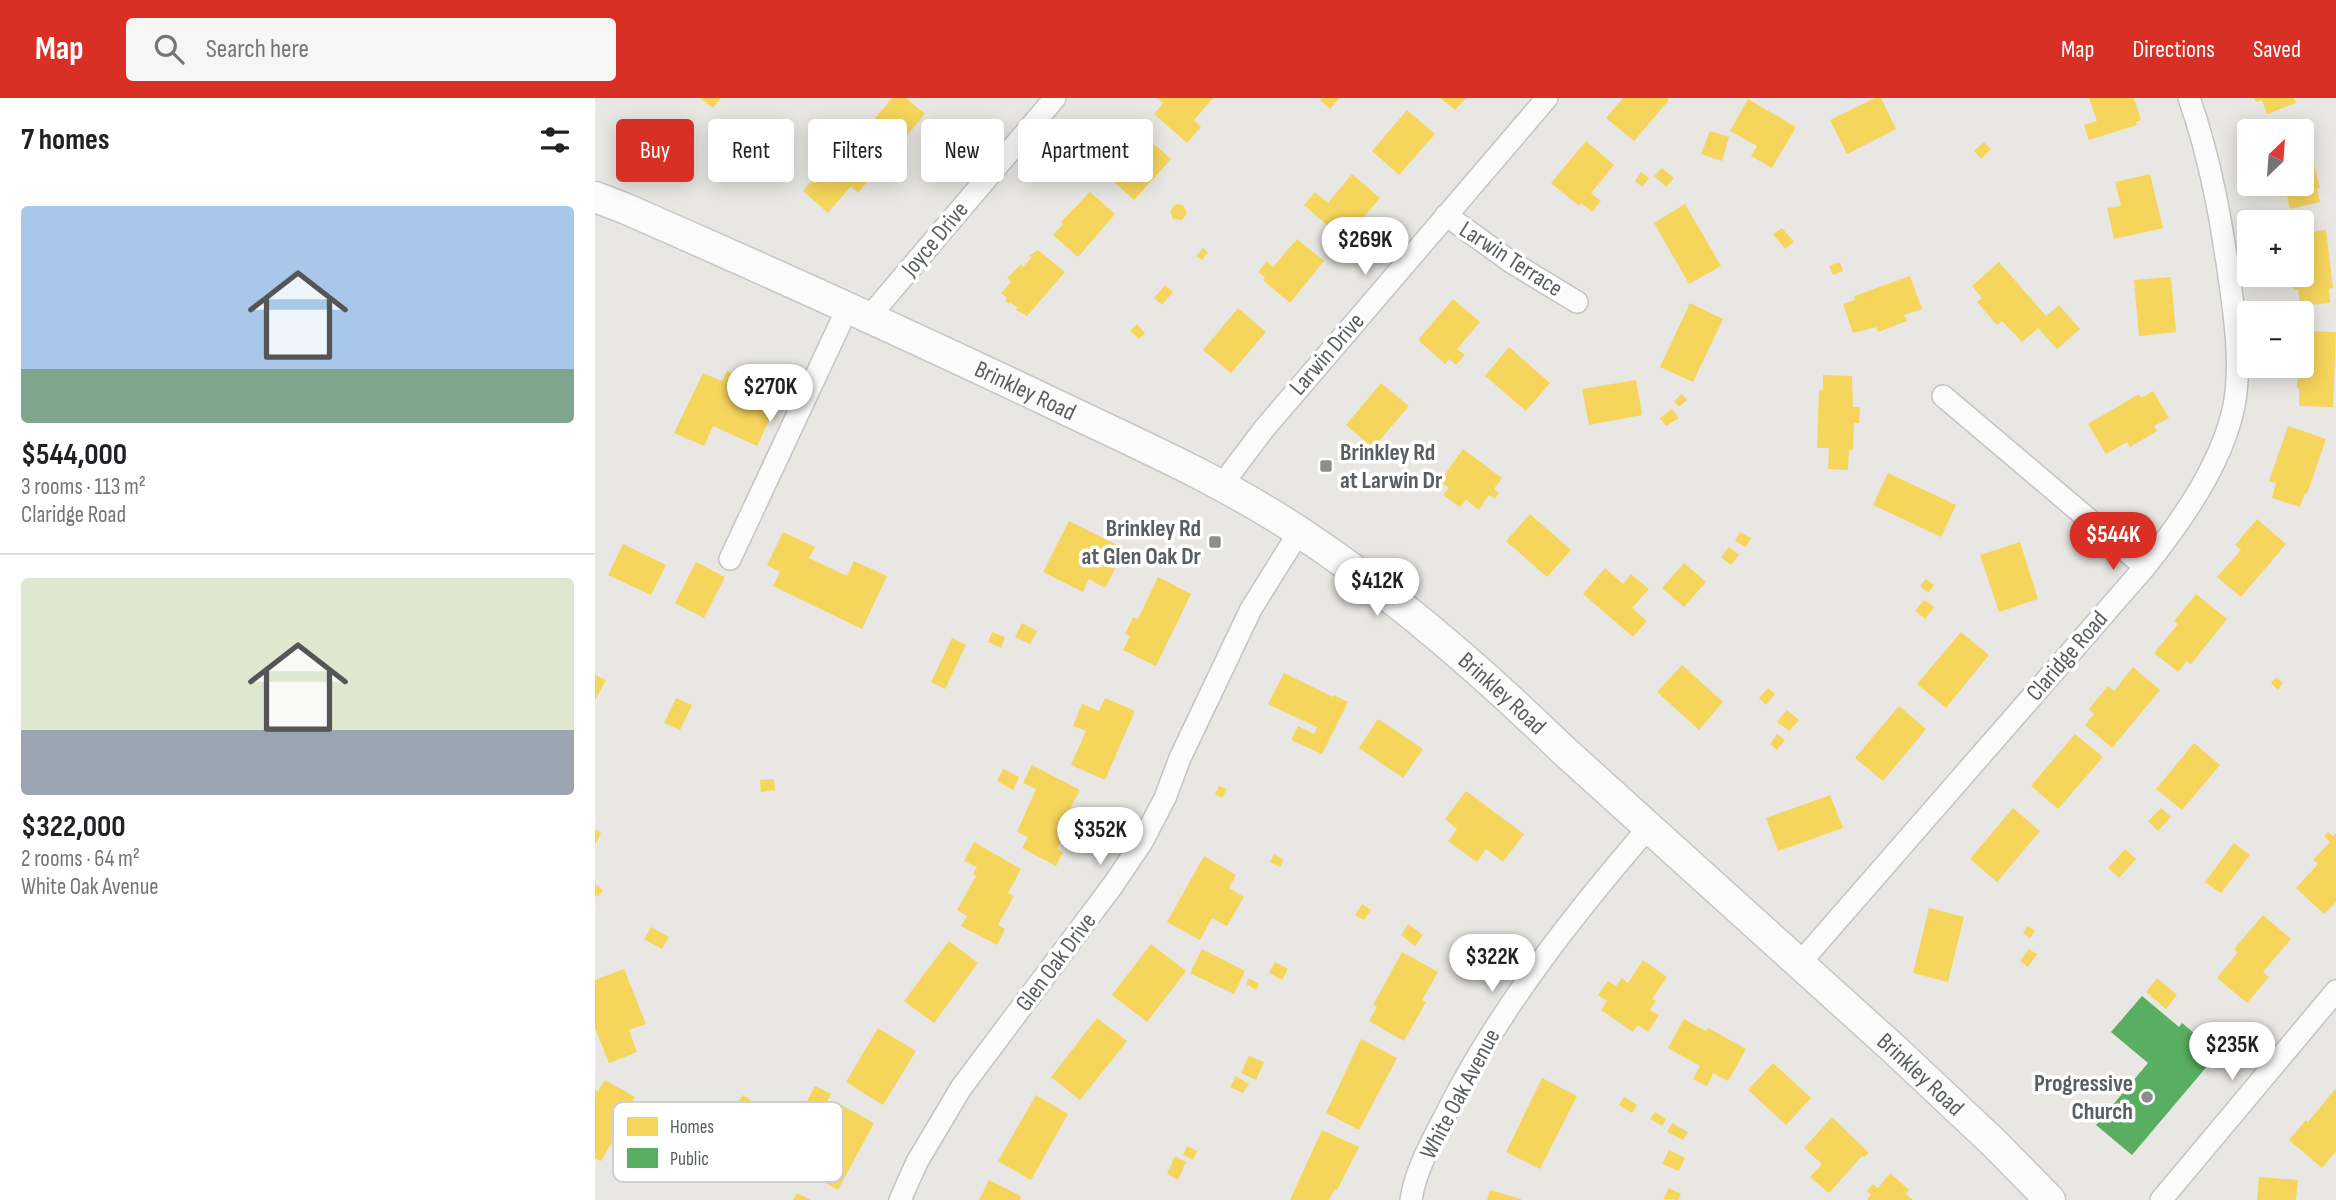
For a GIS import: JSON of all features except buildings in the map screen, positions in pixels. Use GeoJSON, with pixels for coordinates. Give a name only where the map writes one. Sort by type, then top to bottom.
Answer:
{"type":"FeatureCollection","features":[{"type":"Feature","properties":{"kind":"main road","name":"Brinkley Road"},"geometry":{"type":"LineString","coordinates":[[595,197],[859,312],[1122,437],[1221,486],[1299,532],[1386,593],[1433,631],[1979,1129],[2049,1200]]}},
{"type":"Feature","properties":{"kind":"street","name":"Joyce Drive"},"geometry":{"type":"LineString","coordinates":[[730,559],[859,312],[1055,98]]}},
{"type":"Feature","properties":{"kind":"street","name":"Larwin Drive"},"geometry":{"type":"LineString","coordinates":[[1221,486],[1263,429],[1547,98]]}},
{"type":"Feature","properties":{"kind":"street","name":"Claridge Road"},"geometry":{"type":"LineString","coordinates":[[1799,964],[2165,542],[2204,480],[2228,429],[2237,385],[2235,319],[2211,171],[2189,98]]}},
{"type":"Feature","properties":{"kind":"street","name":"Larwin Terrace"},"geometry":{"type":"LineString","coordinates":[[1446,215],[1511,262],[1577,302]]}},
{"type":"Feature","properties":{"kind":"street"},"geometry":{"type":"LineString","coordinates":[[1943,396],[2144,568]]}},
{"type":"Feature","properties":{"kind":"street","name":"Glen Oak Drive"},"geometry":{"type":"LineString","coordinates":[[900,1200],[917,1162],[961,1088],[1090,917],[1142,842],[1165,798],[1180,758],[1251,608],[1299,532]]}},
{"type":"Feature","properties":{"kind":"street","name":"White Oak Avenue"},"geometry":{"type":"LineString","coordinates":[[1411,1200],[1414,1182],[1437,1131],[1503,1014],[1564,930],[1649,827]]}},
{"type":"Feature","properties":{"kind":"street"},"geometry":{"type":"LineString","coordinates":[[2161,1200],[2336,991]]}},
{"type":"Feature","properties":{"kind":"place","name":"Brinkley Rd at Larwin Dr"},"geometry":{"type":"Point","coordinates":[1326,466]}},
{"type":"Feature","properties":{"kind":"place","name":"Brinkley Rd at Glen Oak Dr"},"geometry":{"type":"Point","coordinates":[1215,542]}},
{"type":"Feature","properties":{"kind":"place","name":"Progressive Church"},"geometry":{"type":"Point","coordinates":[2147,1097]}}]}
